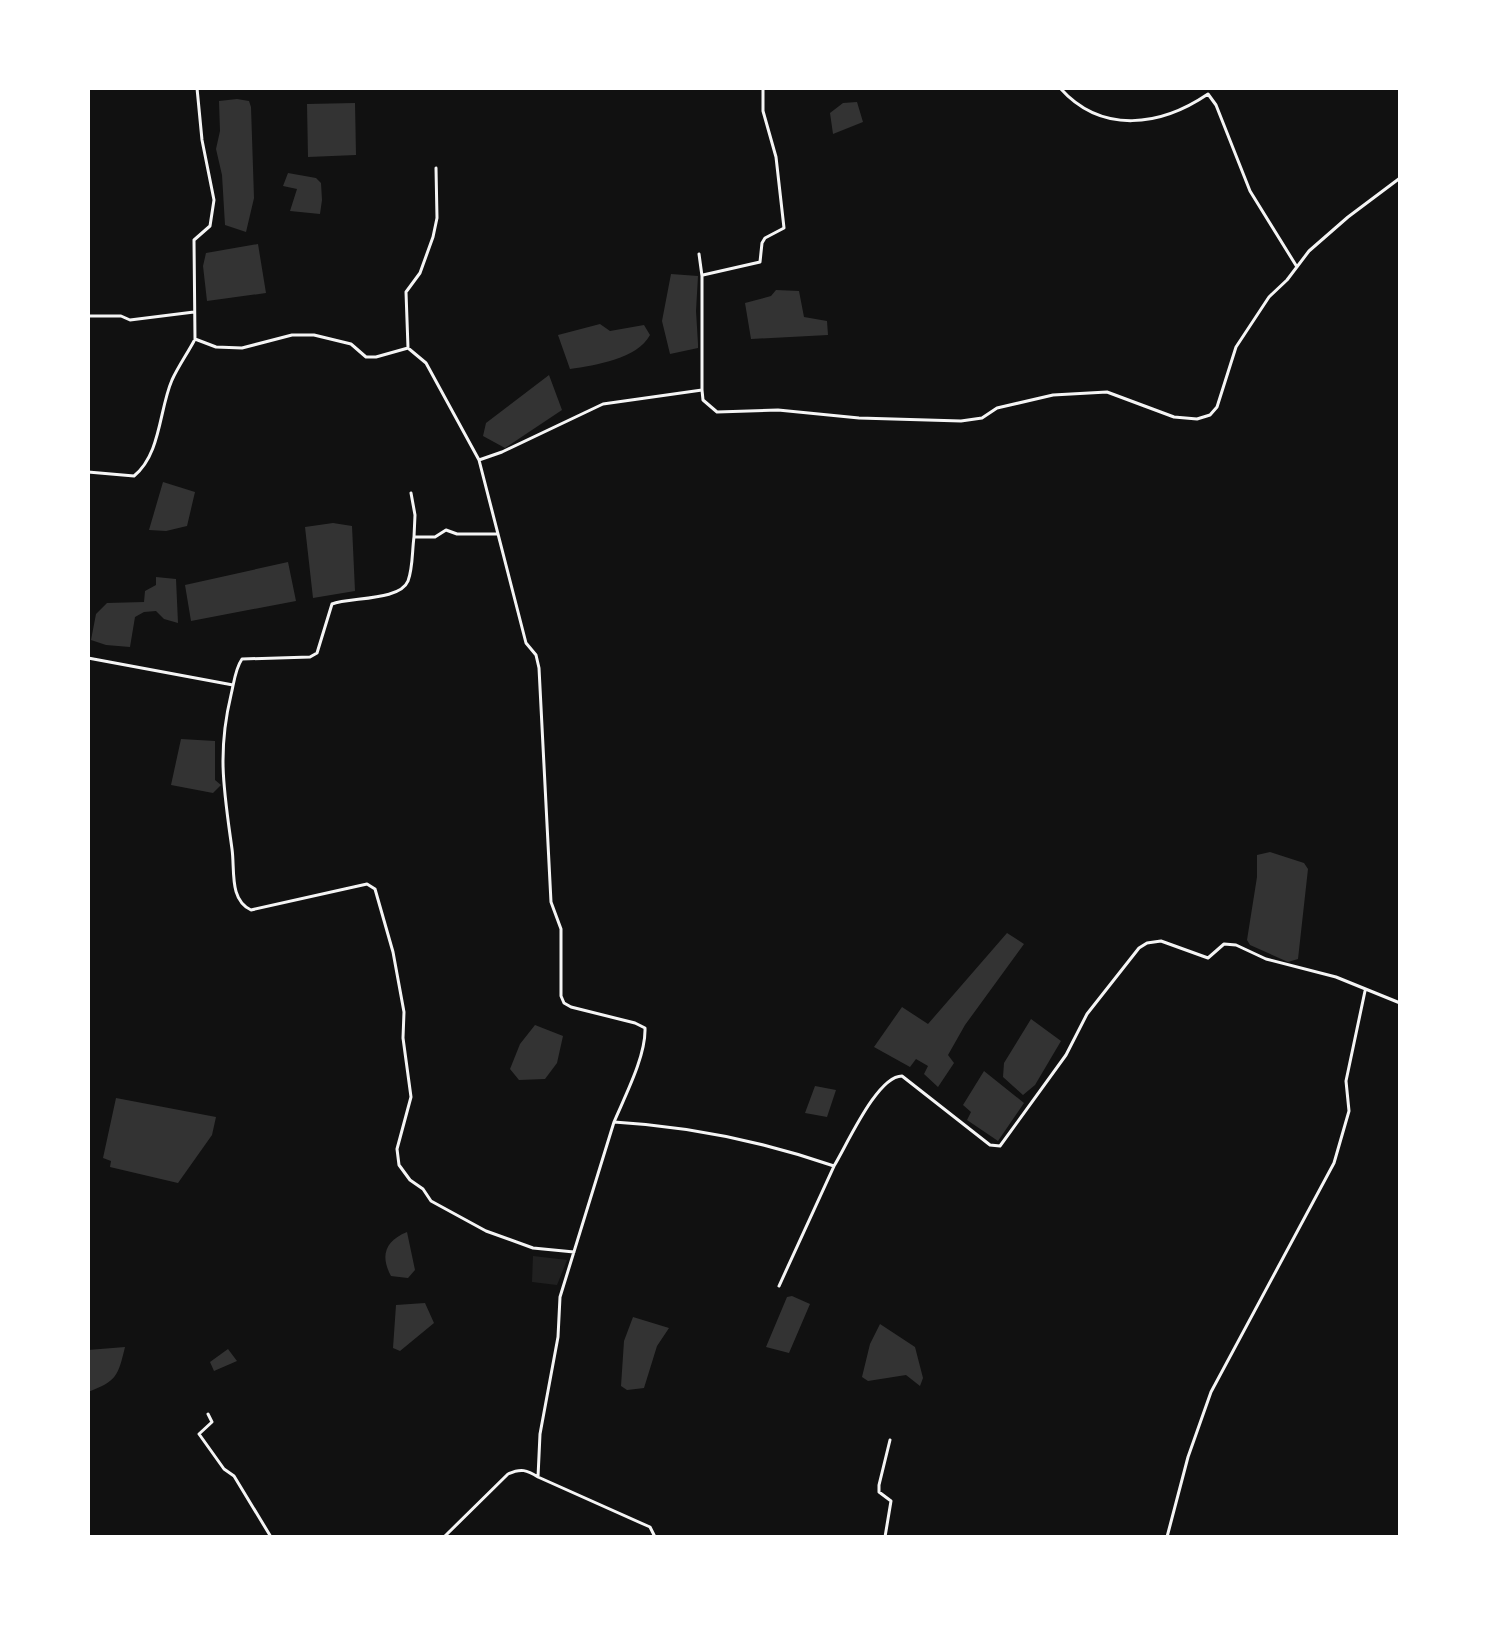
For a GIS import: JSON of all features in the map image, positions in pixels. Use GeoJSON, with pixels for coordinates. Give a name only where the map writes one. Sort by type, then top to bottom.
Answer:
{"type":"FeatureCollection","features":[{"type":"Feature","properties":{"kind":"street"},"geometry":{"type":"LineString","coordinates":[[88,472],[134,476],[142,469],[149,457],[172,380],[195,339],[194,240],[210,226],[214,200],[202,140],[197,88]]}},
{"type":"Feature","properties":{"kind":"street"},"geometry":{"type":"LineString","coordinates":[[702,276],[760,262],[765,238],[784,228],[776,157],[763,111],[763,88]]}},
{"type":"Feature","properties":{"kind":"street"},"geometry":{"type":"LineString","coordinates":[[1060,88],[1090,110],[1128,122],[1164,116],[1208,94]]}},
{"type":"Feature","properties":{"kind":"street"},"geometry":{"type":"LineString","coordinates":[[1207,88],[1250,191],[1297,267]]}},
{"type":"Feature","properties":{"kind":"street"},"geometry":{"type":"LineString","coordinates":[[436,168],[437,218],[433,237],[420,273],[406,292],[408,348],[426,363],[479,460],[526,643],[536,655],[551,902],[561,929],[561,996],[564,1003],[571,1007],[645,1028],[630,1085],[596,1173],[560,1297],[558,1337],[540,1434],[538,1477]]}},
{"type":"Feature","properties":{"kind":"street"},"geometry":{"type":"LineString","coordinates":[[699,254],[703,400],[717,412],[778,410],[924,421],[982,418],[997,408],[1053,395],[1107,392],[1174,417],[1197,419],[1214,412],[1236,347],[1269,297],[1309,251],[1400,178]]}},
{"type":"Feature","properties":{"kind":"street"},"geometry":{"type":"LineString","coordinates":[[88,316],[121,316],[130,320],[194,312]]}},
{"type":"Feature","properties":{"kind":"street"},"geometry":{"type":"LineString","coordinates":[[195,339],[216,347],[242,348],[292,335],[314,335],[346,342],[366,357],[408,348]]}},
{"type":"Feature","properties":{"kind":"street"},"geometry":{"type":"LineString","coordinates":[[479,460],[603,404],[702,390]]}},
{"type":"Feature","properties":{"kind":"street"},"geometry":{"type":"LineString","coordinates":[[411,493],[415,515],[414,537],[410,577],[406,586],[394,593],[332,604],[317,653],[310,657],[242,659],[233,685],[222,743],[222,776],[236,896],[242,906],[251,910],[355,886],[372,885],[393,952],[404,1012],[403,1038],[411,1097],[397,1149],[399,1165],[431,1201],[486,1231],[533,1248],[574,1252]]}},
{"type":"Feature","properties":{"kind":"street"},"geometry":{"type":"LineString","coordinates":[[414,537],[435,537],[446,530],[457,534],[497,534]]}},
{"type":"Feature","properties":{"kind":"street"},"geometry":{"type":"LineString","coordinates":[[88,658],[233,685]]}},
{"type":"Feature","properties":{"kind":"street"},"geometry":{"type":"LineString","coordinates":[[779,1286],[834,1166],[861,1118],[887,1081],[902,1076],[990,1145],[1000,1146],[1066,1055],[1087,1014],[1130,956],[1147,943],[1161,941],[1208,958],[1224,944],[1236,945],[1266,959],[1336,977],[1400,1003]]}},
{"type":"Feature","properties":{"kind":"street"},"geometry":{"type":"LineString","coordinates":[[1167,1537],[1188,1457],[1211,1392],[1334,1163],[1349,1111],[1346,1081],[1366,989]]}},
{"type":"Feature","properties":{"kind":"street"},"geometry":{"type":"LineString","coordinates":[[614,1122],[735,1140],[805,1155],[834,1166]]}},
{"type":"Feature","properties":{"kind":"street"},"geometry":{"type":"LineString","coordinates":[[208,1414],[212,1422],[199,1434],[224,1469],[234,1476],[271,1537]]}},
{"type":"Feature","properties":{"kind":"street"},"geometry":{"type":"LineString","coordinates":[[885,1537],[891,1501],[879,1492],[879,1485],[890,1440]]}},
{"type":"Feature","properties":{"kind":"street"},"geometry":{"type":"LineString","coordinates":[[444,1537],[508,1474],[517,1469],[527,1470],[650,1527],[655,1537]]}},
{"type":"Feature","properties":{"kind":"shaded area"},"geometry":{"type":"Polygon","coordinates":[[[219,101],[249,101],[251,107],[254,198],[246,232],[225,225],[222,175],[216,149],[220,131],[219,101]]]}},
{"type":"Feature","properties":{"kind":"shaded area"},"geometry":{"type":"Polygon","coordinates":[[[857,102],[863,122],[833,134],[830,113],[843,103],[857,102]]]}},
{"type":"Feature","properties":{"kind":"shaded area"},"geometry":{"type":"Polygon","coordinates":[[[355,103],[356,155],[308,157],[307,104],[355,103]]]}},
{"type":"Feature","properties":{"kind":"shaded area"},"geometry":{"type":"Polygon","coordinates":[[[288,173],[316,178],[321,183],[320,214],[290,211],[297,189],[283,186],[288,173]]]}},
{"type":"Feature","properties":{"kind":"shaded area"},"geometry":{"type":"Polygon","coordinates":[[[258,244],[266,293],[207,301],[203,266],[206,253],[258,244]]]}},
{"type":"Feature","properties":{"kind":"shaded area"},"geometry":{"type":"Polygon","coordinates":[[[671,274],[698,276],[698,348],[670,354],[662,321],[671,274]]]}},
{"type":"Feature","properties":{"kind":"shaded area"},"geometry":{"type":"Polygon","coordinates":[[[776,290],[799,291],[804,317],[827,321],[828,335],[751,339],[745,303],[771,296],[776,290]]]}},
{"type":"Feature","properties":{"kind":"shaded area"},"geometry":{"type":"Polygon","coordinates":[[[600,324],[610,331],[644,325],[650,335],[636,350],[626,355],[570,369],[558,335],[600,324]]]}},
{"type":"Feature","properties":{"kind":"shaded area"},"geometry":{"type":"Polygon","coordinates":[[[549,375],[562,410],[505,448],[483,436],[486,423],[549,375]]]}},
{"type":"Feature","properties":{"kind":"shaded area"},"geometry":{"type":"Polygon","coordinates":[[[163,482],[195,492],[187,526],[166,531],[149,530],[163,482]]]}},
{"type":"Feature","properties":{"kind":"shaded area"},"geometry":{"type":"Polygon","coordinates":[[[333,523],[352,526],[355,591],[313,598],[305,527],[333,523]]]}},
{"type":"Feature","properties":{"kind":"shaded area"},"geometry":{"type":"Polygon","coordinates":[[[288,562],[296,601],[191,621],[185,585],[288,562]]]}},
{"type":"Feature","properties":{"kind":"shaded area"},"geometry":{"type":"Polygon","coordinates":[[[156,577],[176,579],[178,623],[164,619],[156,611],[144,612],[135,617],[130,647],[91,640],[96,614],[107,603],[144,602],[145,591],[156,585],[156,577]]]}},
{"type":"Feature","properties":{"kind":"shaded area"},"geometry":{"type":"Polygon","coordinates":[[[181,739],[215,741],[215,780],[221,785],[213,793],[171,785],[181,739]]]}},
{"type":"Feature","properties":{"kind":"shaded area"},"geometry":{"type":"Polygon","coordinates":[[[1270,852],[1304,863],[1308,869],[1298,959],[1288,962],[1250,945],[1247,940],[1257,877],[1257,855],[1270,852]]]}},
{"type":"Feature","properties":{"kind":"shaded area"},"geometry":{"type":"Polygon","coordinates":[[[1007,933],[1024,944],[965,1025],[948,1055],[954,1063],[938,1087],[924,1074],[928,1066],[916,1059],[910,1067],[874,1047],[902,1007],[928,1024],[1007,933]]]}},
{"type":"Feature","properties":{"kind":"shaded area"},"geometry":{"type":"Polygon","coordinates":[[[1031,1019],[1061,1041],[1035,1085],[1023,1095],[1003,1077],[1004,1063],[1031,1019]]]}},
{"type":"Feature","properties":{"kind":"shaded area"},"geometry":{"type":"Polygon","coordinates":[[[535,1025],[563,1036],[557,1063],[545,1079],[519,1080],[510,1069],[520,1044],[535,1025]]]}},
{"type":"Feature","properties":{"kind":"shaded area"},"geometry":{"type":"Polygon","coordinates":[[[984,1071],[1024,1103],[998,1141],[967,1120],[971,1112],[963,1105],[984,1071]]]}},
{"type":"Feature","properties":{"kind":"shaded area"},"geometry":{"type":"Polygon","coordinates":[[[815,1086],[836,1090],[827,1117],[805,1113],[815,1086]]]}},
{"type":"Feature","properties":{"kind":"shaded area"},"geometry":{"type":"Polygon","coordinates":[[[116,1098],[216,1117],[212,1135],[178,1183],[110,1167],[111,1161],[103,1158],[116,1098]]]}},
{"type":"Feature","properties":{"kind":"shaded area"},"geometry":{"type":"Polygon","coordinates":[[[407,1232],[415,1270],[408,1278],[391,1276],[385,1256],[387,1250],[394,1240],[407,1232]]]}},
{"type":"Feature","properties":{"kind":"shaded area"},"geometry":{"type":"Polygon","coordinates":[[[533,1256],[567,1260],[557,1285],[532,1282],[533,1256]]]}},
{"type":"Feature","properties":{"kind":"shaded area"},"geometry":{"type":"Polygon","coordinates":[[[792,1296],[810,1304],[789,1353],[766,1347],[787,1297],[792,1296]]]}},
{"type":"Feature","properties":{"kind":"shaded area"},"geometry":{"type":"Polygon","coordinates":[[[425,1303],[434,1323],[400,1351],[393,1348],[396,1305],[425,1303]]]}},
{"type":"Feature","properties":{"kind":"shaded area"},"geometry":{"type":"Polygon","coordinates":[[[633,1317],[669,1328],[657,1346],[644,1388],[627,1390],[621,1386],[624,1341],[633,1317]]]}},
{"type":"Feature","properties":{"kind":"shaded area"},"geometry":{"type":"Polygon","coordinates":[[[880,1324],[915,1347],[923,1378],[920,1386],[906,1375],[868,1381],[862,1377],[870,1344],[880,1324]]]}},
{"type":"Feature","properties":{"kind":"shaded area"},"geometry":{"type":"Polygon","coordinates":[[[125,1347],[111,1381],[88,1392],[88,1350],[125,1347]]]}},
{"type":"Feature","properties":{"kind":"shaded area"},"geometry":{"type":"Polygon","coordinates":[[[228,1349],[237,1361],[214,1371],[210,1362],[228,1349]]]}}]}
